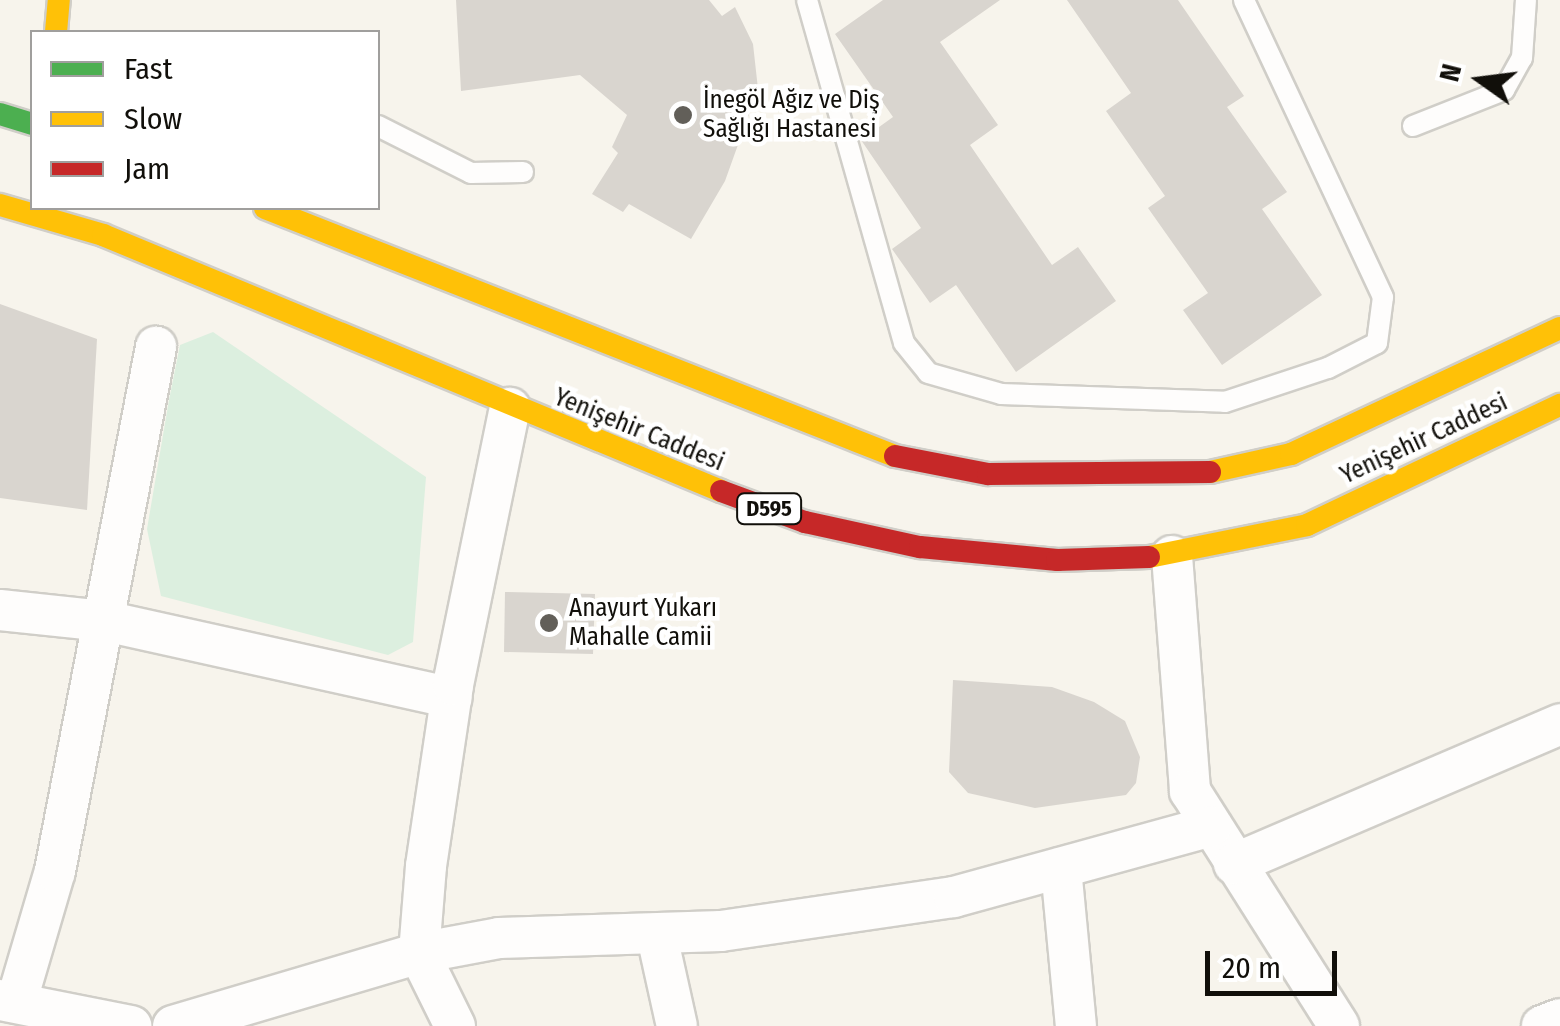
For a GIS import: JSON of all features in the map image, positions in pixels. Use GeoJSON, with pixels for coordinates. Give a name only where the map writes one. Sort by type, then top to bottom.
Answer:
{"type":"FeatureCollection","features":[{"type":"Feature","properties":{"kind":"highway"},"geometry":{"type":"LineString","coordinates":[[56,30],[59,0]]}},
{"type":"Feature","properties":{"kind":"highway"},"geometry":{"type":"LineString","coordinates":[[0,114],[30,123]]}},
{"type":"Feature","properties":{"kind":"highway","name":"Yenişehir Caddesi"},"geometry":{"type":"LineString","coordinates":[[0,205],[41,212],[103,236],[510,408],[805,522],[920,547],[1057,560],[1172,556],[1307,524],[1560,405]]}},
{"type":"Feature","properties":{"kind":"highway","name":"Yenişehir Caddesi"},"geometry":{"type":"LineString","coordinates":[[270,210],[876,452],[988,474],[1203,474],[1291,454],[1560,328]]}},
{"type":"Feature","properties":{"kind":"street"},"geometry":{"type":"LineString","coordinates":[[131,1026],[8,1000],[55,871],[156,346]]}},
{"type":"Feature","properties":{"kind":"street"},"geometry":{"type":"LineString","coordinates":[[455,1026],[419,953],[452,698],[510,408]]}},
{"type":"Feature","properties":{"kind":"street"},"geometry":{"type":"LineString","coordinates":[[1172,556],[1190,790],[1340,1026]]}},
{"type":"Feature","properties":{"kind":"street"},"geometry":{"type":"LineString","coordinates":[[0,610],[105,621],[452,698]]}},
{"type":"Feature","properties":{"kind":"street"},"geometry":{"type":"LineString","coordinates":[[1234,864],[1560,724]]}},
{"type":"Feature","properties":{"kind":"street"},"geometry":{"type":"LineString","coordinates":[[173,1026],[419,953],[498,938],[657,936],[954,897],[1212,826]]}},
{"type":"Feature","properties":{"kind":"street"},"geometry":{"type":"LineString","coordinates":[[1061,868],[1076,1026]]}},
{"type":"Feature","properties":{"kind":"street"},"geometry":{"type":"LineString","coordinates":[[657,936],[677,1026]]}},
{"type":"Feature","properties":{"kind":"street"},"geometry":{"type":"LineString","coordinates":[[1542,1026],[1560,1018]]}},
{"type":"Feature","properties":{"kind":"lane"},"geometry":{"type":"LineString","coordinates":[[807,0],[904,343],[928,373],[1001,394],[1225,402],[1328,368],[1376,342],[1384,297],[1244,0]]}},
{"type":"Feature","properties":{"kind":"lane"},"geometry":{"type":"LineString","coordinates":[[1413,126],[1504,90],[1522,58],[1526,0]]}},
{"type":"Feature","properties":{"kind":"lane"},"geometry":{"type":"LineString","coordinates":[[380,127],[471,174],[523,172]]}},
{"type":"Feature","properties":{"kind":"green space"},"geometry":{"type":"Polygon","coordinates":[[[213,332],[426,477],[413,642],[388,655],[161,596],[147,529],[169,400],[180,345],[213,332]]]}},
{"type":"Feature","properties":{"kind":"building","name":"İnegöl Ağız ve Diş Sağlığı Hastanesi"},"geometry":{"type":"Polygon","coordinates":[[[456,0],[709,0],[722,16],[735,7],[753,44],[758,89],[725,181],[691,239],[629,204],[623,212],[592,194],[618,153],[612,147],[627,115],[580,75],[461,91],[456,0]]]}},
{"type":"Feature","properties":{"kind":"building"},"geometry":{"type":"Polygon","coordinates":[[[883,0],[1000,0],[940,42],[998,125],[970,145],[1052,265],[1078,247],[1116,301],[1016,372],[956,285],[930,303],[892,249],[921,228],[861,140],[893,117],[835,34],[883,0]]]}},
{"type":"Feature","properties":{"kind":"building"},"geometry":{"type":"Polygon","coordinates":[[[1067,0],[1178,0],[1244,96],[1227,107],[1287,192],[1262,209],[1322,295],[1222,365],[1183,310],[1208,293],[1148,208],[1165,196],[1106,111],[1131,93],[1067,0]]]}},
{"type":"Feature","properties":{"kind":"building"},"geometry":{"type":"Polygon","coordinates":[[[0,304],[97,339],[87,510],[0,498],[0,304]]]}},
{"type":"Feature","properties":{"kind":"building","name":"Anayurt Yukarı Mahalle Camii"},"geometry":{"type":"Polygon","coordinates":[[[505,592],[595,594],[593,654],[504,652],[505,592]]]}},
{"type":"Feature","properties":{"kind":"building"},"geometry":{"type":"Polygon","coordinates":[[[953,680],[1052,687],[1094,702],[1125,721],[1140,757],[1136,783],[1126,795],[1035,808],[968,793],[949,772],[953,680]]]}},
{"type":"Feature","properties":{"kind":"traffic: fast"},"geometry":{"type":"LineString","coordinates":[[0,114],[30,123]]}},
{"type":"Feature","properties":{"kind":"traffic: slow"},"geometry":{"type":"LineString","coordinates":[[56,30],[59,0]]}},
{"type":"Feature","properties":{"kind":"traffic: slow"},"geometry":{"type":"LineString","coordinates":[[0,205],[103,235],[721,491]]}},
{"type":"Feature","properties":{"kind":"traffic: slow"},"geometry":{"type":"LineString","coordinates":[[270,210],[895,456]]}},
{"type":"Feature","properties":{"kind":"traffic: slow"},"geometry":{"type":"LineString","coordinates":[[1210,472],[1291,454],[1560,328]]}},
{"type":"Feature","properties":{"kind":"traffic: slow"},"geometry":{"type":"LineString","coordinates":[[1149,557],[1307,525],[1560,405]]}},
{"type":"Feature","properties":{"kind":"traffic: jam"},"geometry":{"type":"LineString","coordinates":[[895,456],[988,474],[1210,472]]}},
{"type":"Feature","properties":{"kind":"traffic: jam"},"geometry":{"type":"LineString","coordinates":[[721,491],[805,522],[920,547],[1057,560],[1149,557]]}},
{"type":"Feature","properties":{"kind":"place","name":"İnegöl Ağız ve Diş Sağlığı Hastanesi"},"geometry":{"type":"Point","coordinates":[683,115]}},
{"type":"Feature","properties":{"kind":"place","name":"Anayurt Yukarı Mahalle Camii"},"geometry":{"type":"Point","coordinates":[549,623]}}]}
